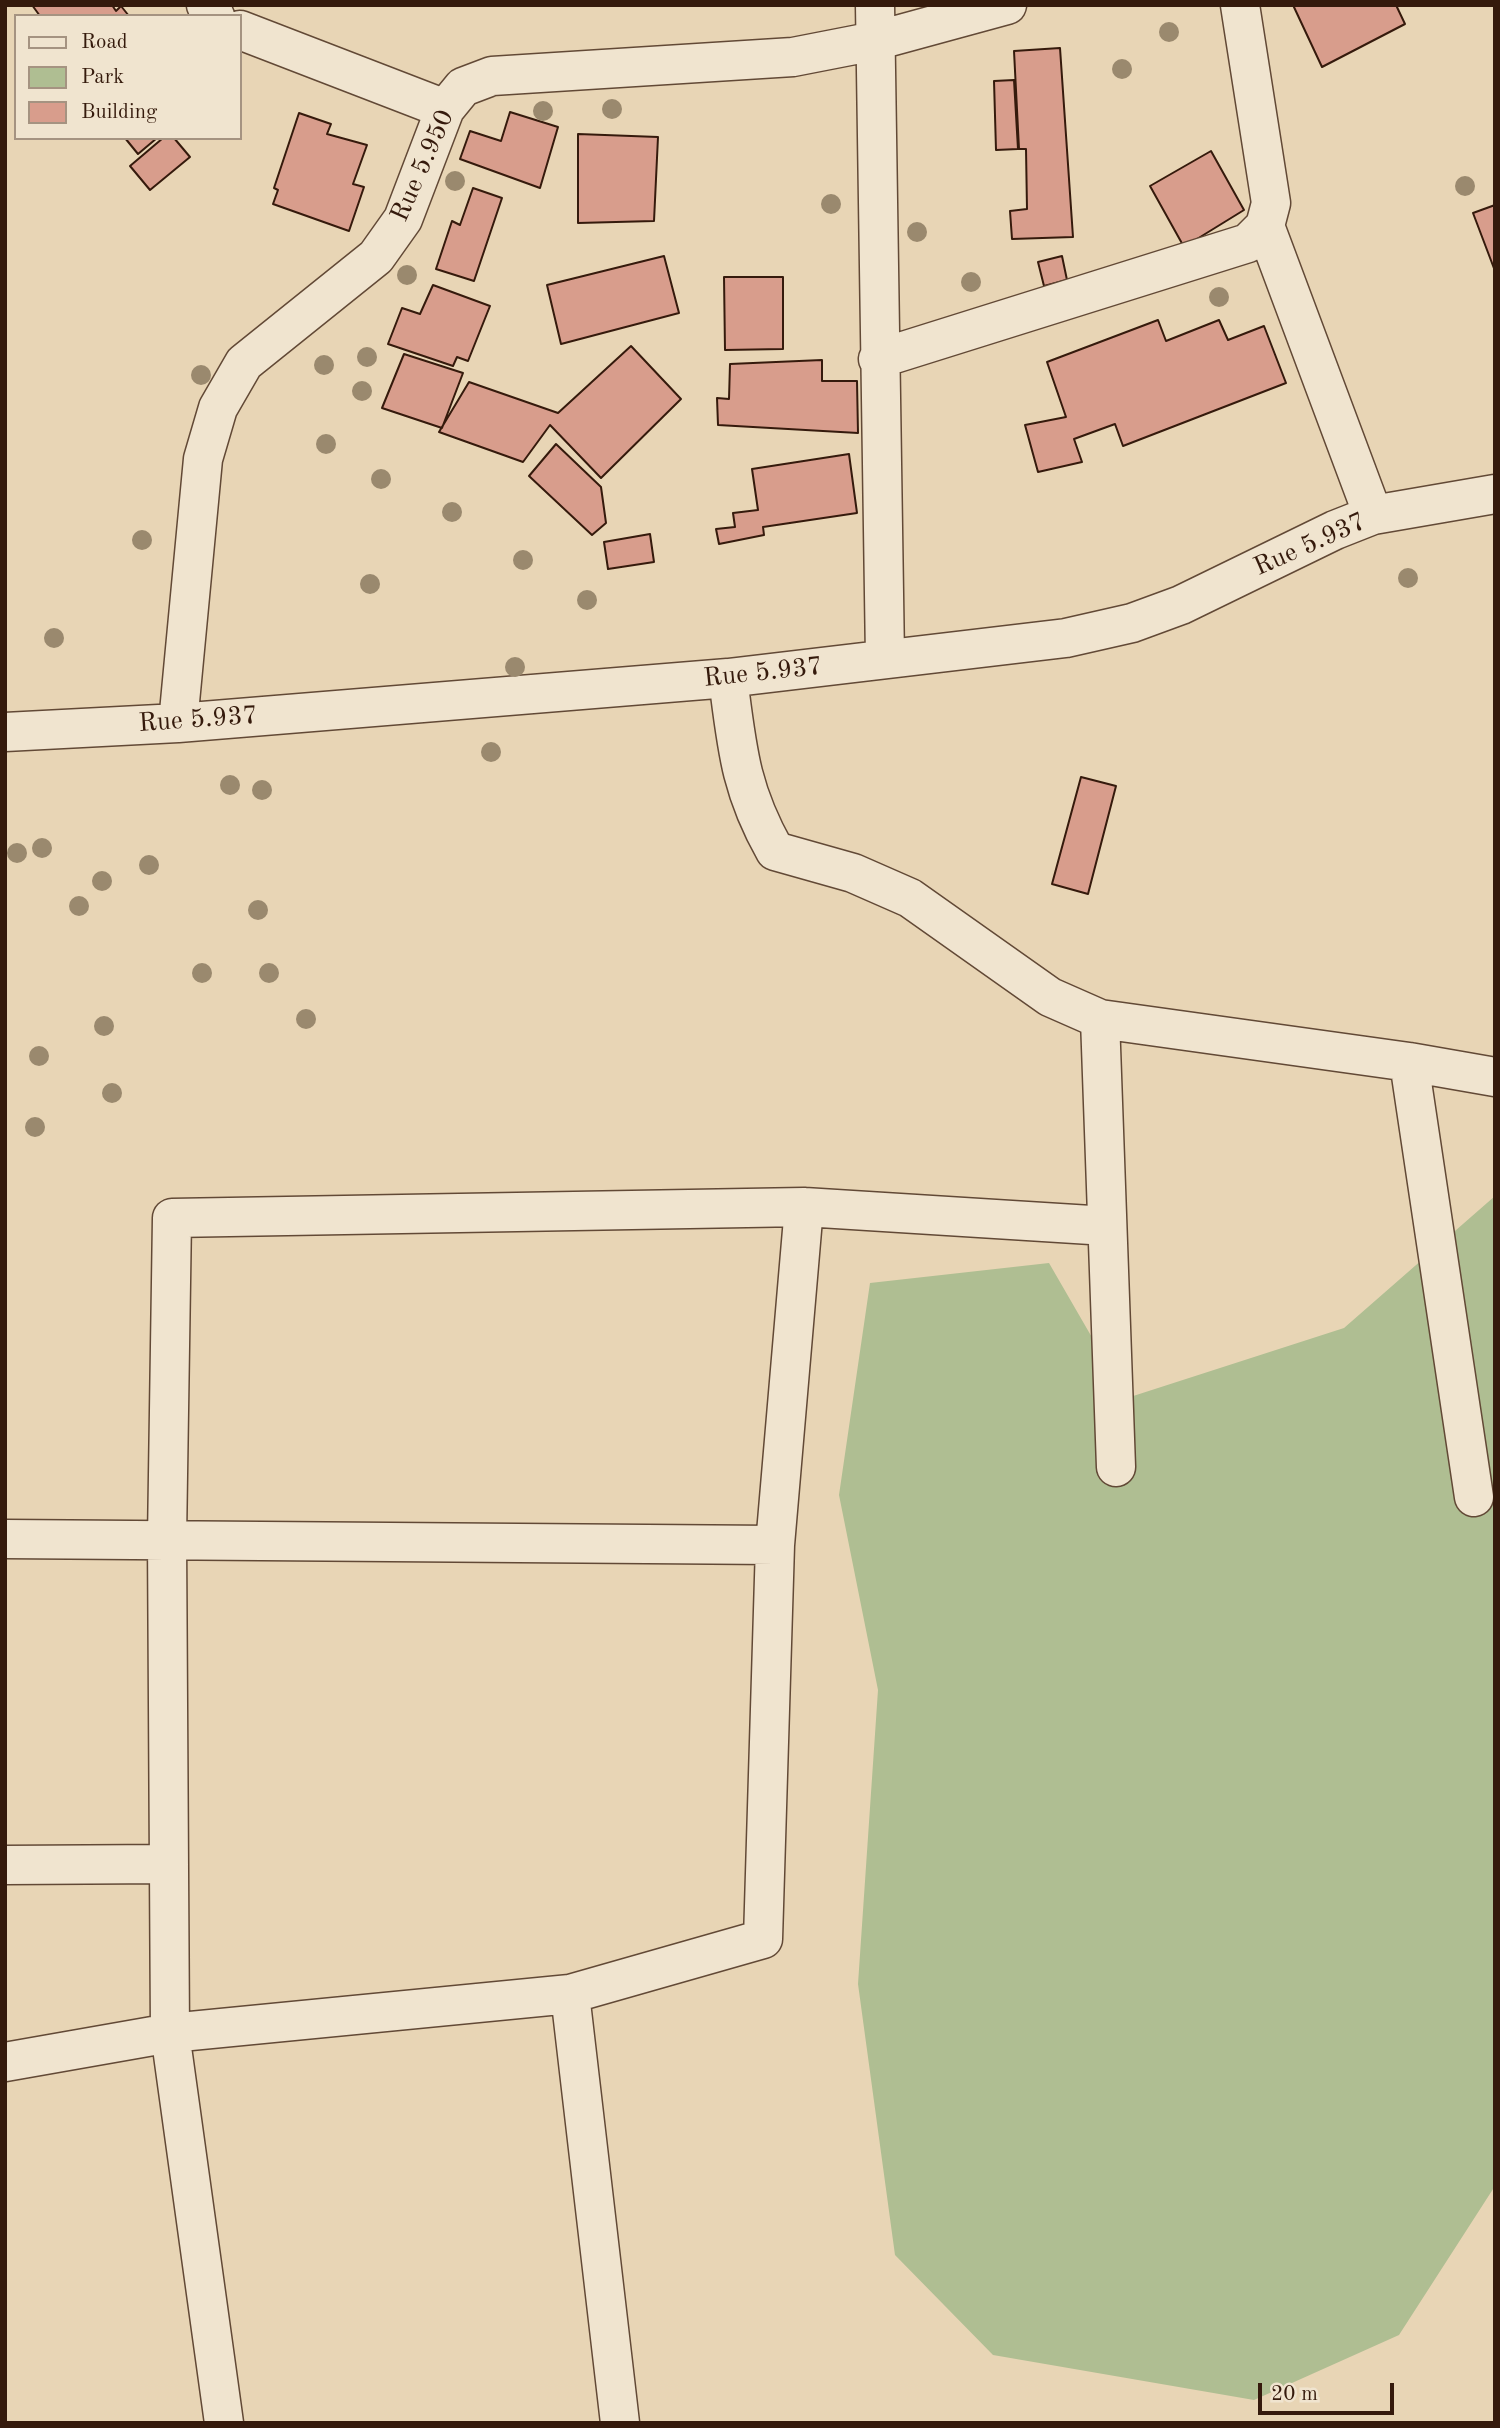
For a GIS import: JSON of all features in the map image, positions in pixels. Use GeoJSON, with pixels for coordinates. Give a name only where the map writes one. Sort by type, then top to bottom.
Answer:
{"type":"FeatureCollection","features":[{"type":"Feature","properties":{"kind":"street","name":"Rue 5.950"},"geometry":{"type":"LineString","coordinates":[[177,723],[203,459],[218,408],[244,363],[376,257],[403,219],[445,109],[463,87],[492,76],[793,57],[875,23],[1007,5]]}},
{"type":"Feature","properties":{"kind":"street"},"geometry":{"type":"LineString","coordinates":[[878,359],[1248,243],[1265,226],[1271,203],[1240,5]]}},
{"type":"Feature","properties":{"kind":"street"},"geometry":{"type":"LineString","coordinates":[[875,23],[884,659]]}},
{"type":"Feature","properties":{"kind":"street"},"geometry":{"type":"LineString","coordinates":[[242,31],[445,109]]}},
{"type":"Feature","properties":{"kind":"street"},"geometry":{"type":"LineString","coordinates":[[1265,226],[1373,515]]}},
{"type":"Feature","properties":{"kind":"street","name":"Rue 5.937"},"geometry":{"type":"LineString","coordinates":[[5,732],[177,723],[728,678],[1066,638],[1132,624],[1181,605],[1335,530],[1373,515],[1495,494]]}},
{"type":"Feature","properties":{"kind":"street"},"geometry":{"type":"LineString","coordinates":[[728,678],[740,768],[754,815],[775,851],[853,873],[910,898],[1050,997],[1100,1019],[1409,1062],[1495,1077]]}},
{"type":"Feature","properties":{"kind":"street"},"geometry":{"type":"LineString","coordinates":[[1100,1019],[1116,1466]]}},
{"type":"Feature","properties":{"kind":"street"},"geometry":{"type":"LineString","coordinates":[[1409,1062],[1474,1497]]}},
{"type":"Feature","properties":{"kind":"street"},"geometry":{"type":"LineString","coordinates":[[224,2423],[170,2033],[167,1539],[172,1218],[804,1207],[1107,1226]]}},
{"type":"Feature","properties":{"kind":"street"},"geometry":{"type":"LineString","coordinates":[[5,2062],[170,2033],[570,1994],[763,1939],[775,1545],[804,1207]]}},
{"type":"Feature","properties":{"kind":"street"},"geometry":{"type":"LineString","coordinates":[[5,1539],[775,1545]]}},
{"type":"Feature","properties":{"kind":"street"},"geometry":{"type":"LineString","coordinates":[[5,1865],[169,1864]]}},
{"type":"Feature","properties":{"kind":"street"},"geometry":{"type":"LineString","coordinates":[[570,1994],[620,2423]]}},
{"type":"Feature","properties":{"kind":"green space"},"geometry":{"type":"Polygon","coordinates":[[[1495,1196],[1495,2186],[1399,2335],[1254,2400],[993,2355],[895,2255],[858,1984],[878,1690],[839,1495],[870,1283],[1049,1263],[1127,1398],[1344,1328],[1495,1196]]]}},
{"type":"Feature","properties":{"kind":"building"},"geometry":{"type":"Polygon","coordinates":[[[32,5],[112,5],[116,11],[121,6],[127,14],[39,14],[32,5]]]}},
{"type":"Feature","properties":{"kind":"building"},"geometry":{"type":"Polygon","coordinates":[[[1293,5],[1396,5],[1405,24],[1322,67],[1293,5]]]}},
{"type":"Feature","properties":{"kind":"building"},"geometry":{"type":"Polygon","coordinates":[[[1060,48],[1073,237],[1012,239],[1010,211],[1027,209],[1026,149],[1019,149],[1014,51],[1060,48]]]}},
{"type":"Feature","properties":{"kind":"building"},"geometry":{"type":"Polygon","coordinates":[[[1014,80],[1018,149],[996,150],[994,81],[1014,80]]]}},
{"type":"Feature","properties":{"kind":"building"},"geometry":{"type":"Polygon","coordinates":[[[510,112],[558,127],[540,188],[460,159],[470,131],[501,141],[510,112]]]}},
{"type":"Feature","properties":{"kind":"building"},"geometry":{"type":"Polygon","coordinates":[[[299,113],[331,124],[327,134],[367,145],[353,184],[364,187],[349,231],[273,204],[278,190],[274,188],[299,113]]]}},
{"type":"Feature","properties":{"kind":"building"},"geometry":{"type":"Polygon","coordinates":[[[578,134],[658,137],[654,221],[578,223],[578,134]]]}},
{"type":"Feature","properties":{"kind":"building"},"geometry":{"type":"Polygon","coordinates":[[[127,140],[155,140],[138,154],[127,140]]]}},
{"type":"Feature","properties":{"kind":"building"},"geometry":{"type":"Polygon","coordinates":[[[161,140],[176,140],[190,157],[150,190],[130,166],[161,140]]]}},
{"type":"Feature","properties":{"kind":"building"},"geometry":{"type":"Polygon","coordinates":[[[1211,151],[1244,210],[1184,247],[1150,186],[1211,151]]]}},
{"type":"Feature","properties":{"kind":"building"},"geometry":{"type":"Polygon","coordinates":[[[473,188],[502,198],[474,281],[436,269],[452,221],[460,225],[473,188]]]}},
{"type":"Feature","properties":{"kind":"building"},"geometry":{"type":"Polygon","coordinates":[[[1495,205],[1495,271],[1473,213],[1495,205]]]}},
{"type":"Feature","properties":{"kind":"building"},"geometry":{"type":"Polygon","coordinates":[[[664,256],[679,313],[561,344],[547,285],[664,256]]]}},
{"type":"Feature","properties":{"kind":"building"},"geometry":{"type":"Polygon","coordinates":[[[1062,256],[1067,280],[1044,286],[1038,262],[1062,256]]]}},
{"type":"Feature","properties":{"kind":"building"},"geometry":{"type":"Polygon","coordinates":[[[724,277],[783,277],[783,349],[725,350],[724,277]]]}},
{"type":"Feature","properties":{"kind":"building"},"geometry":{"type":"Polygon","coordinates":[[[433,285],[490,306],[468,361],[457,357],[453,366],[388,344],[402,308],[420,314],[433,285]]]}},
{"type":"Feature","properties":{"kind":"building"},"geometry":{"type":"Polygon","coordinates":[[[1158,320],[1166,341],[1219,320],[1228,340],[1264,326],[1286,383],[1123,446],[1115,424],[1074,439],[1082,462],[1038,472],[1025,425],[1066,417],[1047,362],[1158,320]]]}},
{"type":"Feature","properties":{"kind":"building"},"geometry":{"type":"Polygon","coordinates":[[[631,346],[681,399],[601,478],[550,425],[523,462],[439,432],[469,382],[558,413],[631,346]]]}},
{"type":"Feature","properties":{"kind":"building"},"geometry":{"type":"Polygon","coordinates":[[[404,354],[463,373],[442,428],[382,408],[404,354]]]}},
{"type":"Feature","properties":{"kind":"building"},"geometry":{"type":"Polygon","coordinates":[[[822,360],[822,381],[857,381],[858,433],[718,425],[717,398],[729,399],[730,364],[822,360]]]}},
{"type":"Feature","properties":{"kind":"building"},"geometry":{"type":"Polygon","coordinates":[[[556,444],[601,487],[606,523],[592,535],[529,476],[556,444]]]}},
{"type":"Feature","properties":{"kind":"building"},"geometry":{"type":"Polygon","coordinates":[[[849,454],[857,513],[763,527],[764,535],[719,544],[716,529],[735,527],[733,513],[758,510],[752,469],[849,454]]]}},
{"type":"Feature","properties":{"kind":"building"},"geometry":{"type":"Polygon","coordinates":[[[650,534],[654,562],[608,569],[604,542],[650,534]]]}},
{"type":"Feature","properties":{"kind":"building"},"geometry":{"type":"Polygon","coordinates":[[[1081,777],[1116,786],[1088,894],[1052,884],[1081,777]]]}}]}
